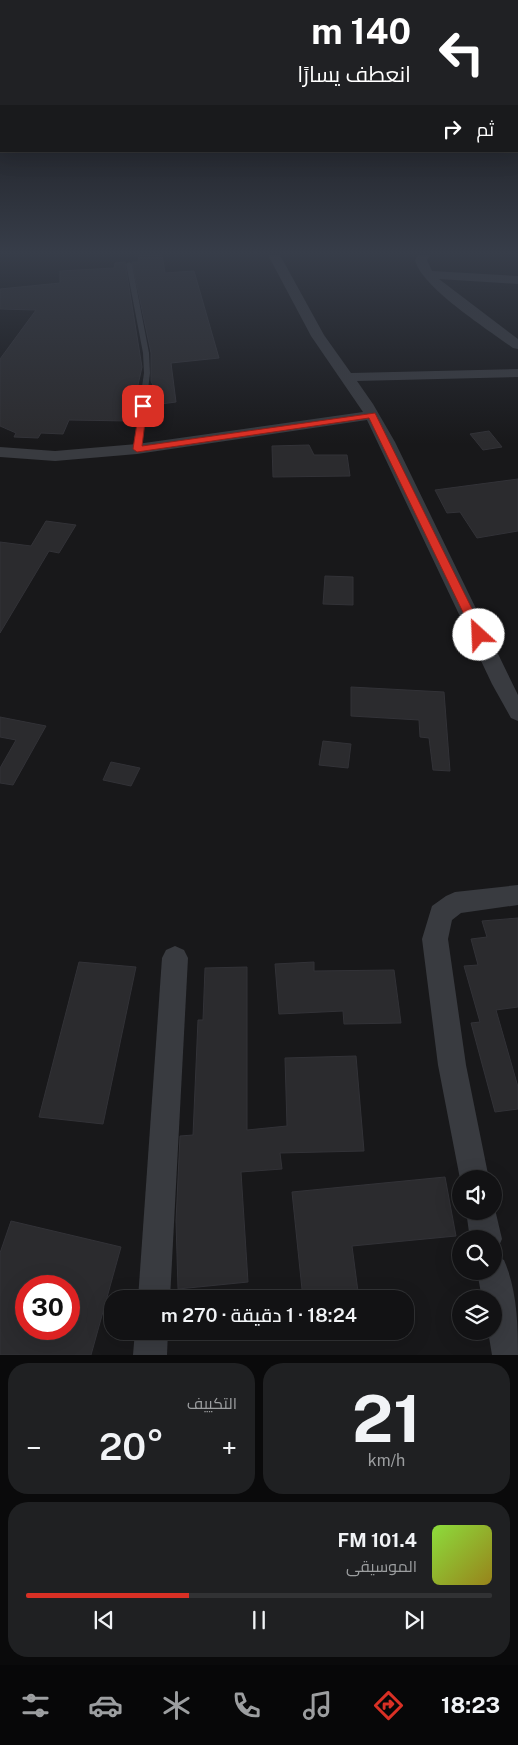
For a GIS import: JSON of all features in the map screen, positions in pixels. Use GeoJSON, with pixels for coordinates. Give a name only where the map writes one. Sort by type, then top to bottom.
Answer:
{"type":"FeatureCollection","features":[{"type":"Feature","properties":{"kind":"street"},"geometry":{"type":"LineString","coordinates":[[307,318],[369,409],[518,713]]}},
{"type":"Feature","properties":{"kind":"street"},"geometry":{"type":"LineString","coordinates":[[482,318],[518,345]]}},
{"type":"Feature","properties":{"kind":"street"},"geometry":{"type":"LineString","coordinates":[[348,377],[518,373]]}},
{"type":"Feature","properties":{"kind":"street"},"geometry":{"type":"LineString","coordinates":[[0,452],[55,456],[369,409]]}},
{"type":"Feature","properties":{"kind":"street"},"geometry":{"type":"LineString","coordinates":[[0,441],[30,446],[138,444]]}},
{"type":"Feature","properties":{"kind":"street"},"geometry":{"type":"LineString","coordinates":[[472,1170],[452,1065],[435,939],[441,914],[455,903],[518,895]]}},
{"type":"Feature","properties":{"kind":"street"},"geometry":{"type":"LineString","coordinates":[[155,1290],[175,958]]}},
{"type":"Feature","properties":{"kind":"street"},"geometry":{"type":"LineString","coordinates":[[495,1280],[509,1355]]}},
{"type":"Feature","properties":{"kind":"street"},"geometry":{"type":"LineString","coordinates":[[150,1355],[151,1340]]}},
{"type":"Feature","properties":{"kind":"lane"},"geometry":{"type":"LineString","coordinates":[[138,444],[147,373],[146,353],[139,318]]}},
{"type":"Feature","properties":{"kind":"building"},"geometry":{"type":"Polygon","coordinates":[[[30,318],[134,318],[142,367],[130,421],[69,420],[63,434],[41,433],[38,438],[14,437],[16,433],[0,426],[0,359],[30,318]]]}},
{"type":"Feature","properties":{"kind":"building"},"geometry":{"type":"Polygon","coordinates":[[[144,318],[208,318],[219,358],[171,363],[176,402],[161,404],[151,381],[151,353],[144,318]]]}},
{"type":"Feature","properties":{"kind":"building"},"geometry":{"type":"Polygon","coordinates":[[[489,431],[502,447],[483,450],[470,434],[489,431]]]}},
{"type":"Feature","properties":{"kind":"building"},"geometry":{"type":"Polygon","coordinates":[[[309,445],[314,455],[347,455],[350,476],[273,477],[272,446],[309,445]]]}},
{"type":"Feature","properties":{"kind":"building"},"geometry":{"type":"Polygon","coordinates":[[[518,479],[518,531],[477,538],[460,512],[447,513],[435,490],[518,479]]]}},
{"type":"Feature","properties":{"kind":"building"},"geometry":{"type":"Polygon","coordinates":[[[46,521],[76,525],[59,553],[49,551],[0,633],[0,542],[31,546],[46,521]]]}},
{"type":"Feature","properties":{"kind":"building"},"geometry":{"type":"Polygon","coordinates":[[[325,576],[353,577],[353,605],[323,604],[325,576]]]}},
{"type":"Feature","properties":{"kind":"building"},"geometry":{"type":"Polygon","coordinates":[[[351,687],[444,692],[450,771],[433,770],[429,738],[420,737],[419,720],[351,716],[351,687]]]}},
{"type":"Feature","properties":{"kind":"building"},"geometry":{"type":"Polygon","coordinates":[[[0,717],[46,726],[13,785],[0,783],[0,768],[16,740],[0,737],[0,717]]]}},
{"type":"Feature","properties":{"kind":"building"},"geometry":{"type":"Polygon","coordinates":[[[323,741],[351,744],[348,768],[319,765],[323,741]]]}},
{"type":"Feature","properties":{"kind":"building"},"geometry":{"type":"Polygon","coordinates":[[[111,762],[140,768],[131,786],[103,780],[111,762]]]}},
{"type":"Feature","properties":{"kind":"building"},"geometry":{"type":"Polygon","coordinates":[[[518,918],[518,1007],[496,1010],[518,1087],[518,1109],[495,1112],[471,1023],[480,1022],[464,966],[478,965],[471,939],[487,937],[482,921],[518,918]]]}},
{"type":"Feature","properties":{"kind":"building"},"geometry":{"type":"Polygon","coordinates":[[[79,962],[136,967],[103,1124],[39,1117],[79,962]]]}},
{"type":"Feature","properties":{"kind":"building"},"geometry":{"type":"Polygon","coordinates":[[[314,962],[314,971],[394,970],[401,1023],[344,1024],[343,1011],[279,1014],[275,964],[314,962]]]}},
{"type":"Feature","properties":{"kind":"building"},"geometry":{"type":"Polygon","coordinates":[[[247,967],[247,1130],[287,1126],[285,1058],[356,1056],[364,1151],[280,1153],[282,1169],[241,1172],[248,1282],[178,1289],[176,1221],[180,1136],[193,1135],[198,1020],[203,1020],[205,968],[247,967]]]}},
{"type":"Feature","properties":{"kind":"building"},"geometry":{"type":"Polygon","coordinates":[[[445,1177],[455,1230],[452,1230],[452,1236],[352,1246],[358,1290],[302,1290],[292,1192],[445,1177]]]}},
{"type":"Feature","properties":{"kind":"building"},"geometry":{"type":"Polygon","coordinates":[[[11,1221],[121,1247],[109,1290],[104,1290],[104,1308],[91,1355],[0,1355],[0,1253],[11,1221]]]}},
{"type":"Feature","properties":{"kind":"route"},"geometry":{"type":"LineString","coordinates":[[143,406],[137,449],[372,415],[387,442],[479,635]]}}]}
